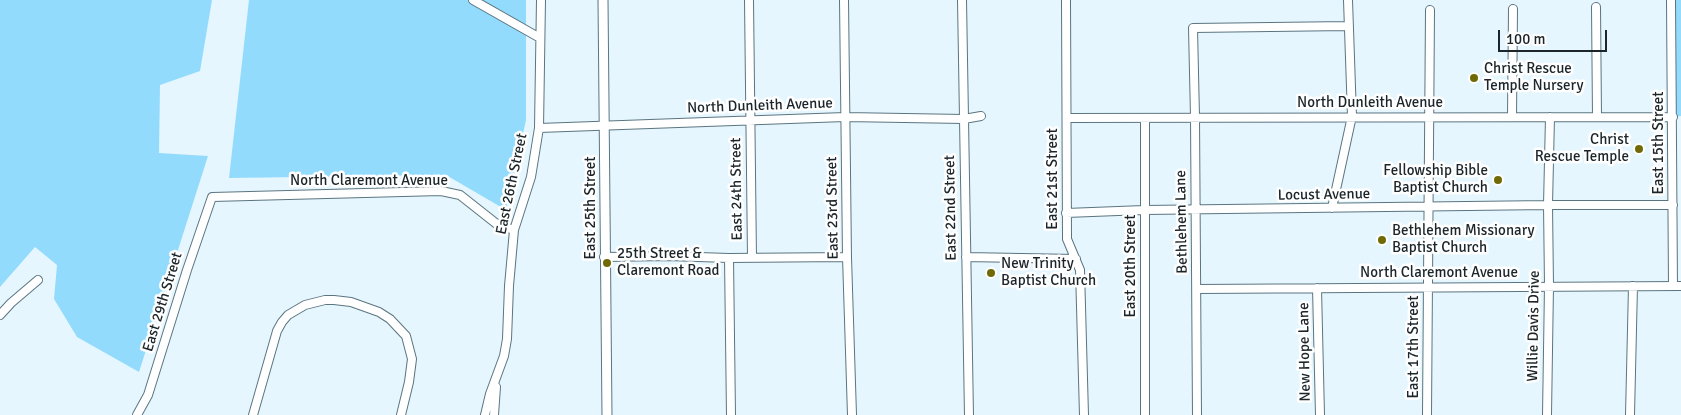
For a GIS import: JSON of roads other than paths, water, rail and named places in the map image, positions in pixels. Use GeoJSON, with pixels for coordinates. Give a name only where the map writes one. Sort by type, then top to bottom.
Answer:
{"type":"FeatureCollection","features":[{"type":"Feature","properties":{"kind":"street"},"geometry":{"type":"LineString","coordinates":[[473,0],[540,38]]}},
{"type":"Feature","properties":{"kind":"street","name":"East 26th Street"},"geometry":{"type":"LineString","coordinates":[[498,372],[504,356],[507,339],[514,230],[531,177],[538,128],[541,0]]}},
{"type":"Feature","properties":{"kind":"street","name":"East 25th Street"},"geometry":{"type":"LineString","coordinates":[[603,0],[607,415]]}},
{"type":"Feature","properties":{"kind":"street","name":"East 24th Street"},"geometry":{"type":"LineString","coordinates":[[749,0],[752,258]]}},
{"type":"Feature","properties":{"kind":"street","name":"East 23rd Street"},"geometry":{"type":"LineString","coordinates":[[844,0],[847,257],[852,415]]}},
{"type":"Feature","properties":{"kind":"street","name":"East 22nd Street"},"geometry":{"type":"LineString","coordinates":[[962,0],[969,415]]}},
{"type":"Feature","properties":{"kind":"street","name":"East 21st Street"},"geometry":{"type":"LineString","coordinates":[[1066,0],[1067,239],[1080,270],[1084,415]]}},
{"type":"Feature","properties":{"kind":"street"},"geometry":{"type":"LineString","coordinates":[[1332,208],[1352,116],[1348,0]]}},
{"type":"Feature","properties":{"kind":"street","name":"East 15th Street"},"geometry":{"type":"LineString","coordinates":[[1671,0],[1673,205],[1677,286]]}},
{"type":"Feature","properties":{"kind":"street"},"geometry":{"type":"LineString","coordinates":[[1596,7],[1596,117]]}},
{"type":"Feature","properties":{"kind":"street"},"geometry":{"type":"LineString","coordinates":[[1512,117],[1513,9]]}},
{"type":"Feature","properties":{"kind":"street","name":"East 17th Street"},"geometry":{"type":"LineString","coordinates":[[1427,415],[1430,10]]}},
{"type":"Feature","properties":{"kind":"street","name":"Bethlehem Lane"},"geometry":{"type":"LineString","coordinates":[[1198,415],[1195,117],[1192,28],[1348,26]]}},
{"type":"Feature","properties":{"kind":"street","name":"North Dunleith Avenue"},"geometry":{"type":"LineString","coordinates":[[538,128],[605,124],[845,117],[964,119],[981,116]]}},
{"type":"Feature","properties":{"kind":"street","name":"North Dunleith Avenue"},"geometry":{"type":"LineString","coordinates":[[1067,118],[1352,116],[1673,117]]}},
{"type":"Feature","properties":{"kind":"street","name":"Willie Davis Drive"},"geometry":{"type":"LineString","coordinates":[[1547,415],[1550,117]]}},
{"type":"Feature","properties":{"kind":"street","name":"East 20th Street"},"geometry":{"type":"LineString","coordinates":[[1145,118],[1145,415]]}},
{"type":"Feature","properties":{"kind":"street","name":"North Claremont Avenue"},"geometry":{"type":"LineString","coordinates":[[212,197],[441,191],[460,195],[498,225],[514,230]]}},
{"type":"Feature","properties":{"kind":"street","name":"East 29th Street"},"geometry":{"type":"LineString","coordinates":[[137,415],[151,389],[187,270],[212,197]]}},
{"type":"Feature","properties":{"kind":"street","name":"Locust Avenue"},"geometry":{"type":"LineString","coordinates":[[1066,213],[1144,210],[1673,205]]}},
{"type":"Feature","properties":{"kind":"street"},"geometry":{"type":"LineString","coordinates":[[604,257],[847,257]]}},
{"type":"Feature","properties":{"kind":"street"},"geometry":{"type":"LineString","coordinates":[[966,257],[1076,259]]}},
{"type":"Feature","properties":{"kind":"street","name":"East 24th Street"},"geometry":{"type":"LineString","coordinates":[[729,258],[731,415]]}},
{"type":"Feature","properties":{"kind":"street"},"geometry":{"type":"LineString","coordinates":[[0,315],[10,303],[38,280]]}},
{"type":"Feature","properties":{"kind":"street"},"geometry":{"type":"LineString","coordinates":[[1630,415],[1632,286]]}},
{"type":"Feature","properties":{"kind":"street","name":"North Claremont Avenue"},"geometry":{"type":"LineString","coordinates":[[1197,289],[1677,286]]}},
{"type":"Feature","properties":{"kind":"street","name":"New Hope Lane"},"geometry":{"type":"LineString","coordinates":[[1318,288],[1320,415]]}},
{"type":"Feature","properties":{"kind":"street"},"geometry":{"type":"LineString","coordinates":[[253,415],[277,332],[282,322],[288,315],[305,305],[334,300],[351,302],[379,312],[390,319],[406,336],[412,359],[401,415]]}},
{"type":"Feature","properties":{"kind":"street"},"geometry":{"type":"LineString","coordinates":[[485,415],[498,372]]}},
{"type":"Feature","properties":{"kind":"street"},"geometry":{"type":"LineString","coordinates":[[494,415],[498,372]]}},
{"type":"Feature","properties":{"kind":"place","name":"Christ Rescue Temple Nursery"},"geometry":{"type":"Point","coordinates":[1474,78]}},
{"type":"Feature","properties":{"kind":"place","name":"Christ Rescue Temple"},"geometry":{"type":"Point","coordinates":[1639,149]}},
{"type":"Feature","properties":{"kind":"place","name":"Fellowship Bible Baptist Church"},"geometry":{"type":"Point","coordinates":[1498,180]}},
{"type":"Feature","properties":{"kind":"place","name":"Bethlehem Missionary Baptist Church"},"geometry":{"type":"Point","coordinates":[1382,240]}},
{"type":"Feature","properties":{"kind":"place","name":"25th Street & Claremont Road"},"geometry":{"type":"Point","coordinates":[607,263]}},
{"type":"Feature","properties":{"kind":"place","name":"New Trinity Baptist Church"},"geometry":{"type":"Point","coordinates":[991,273]}}]}
